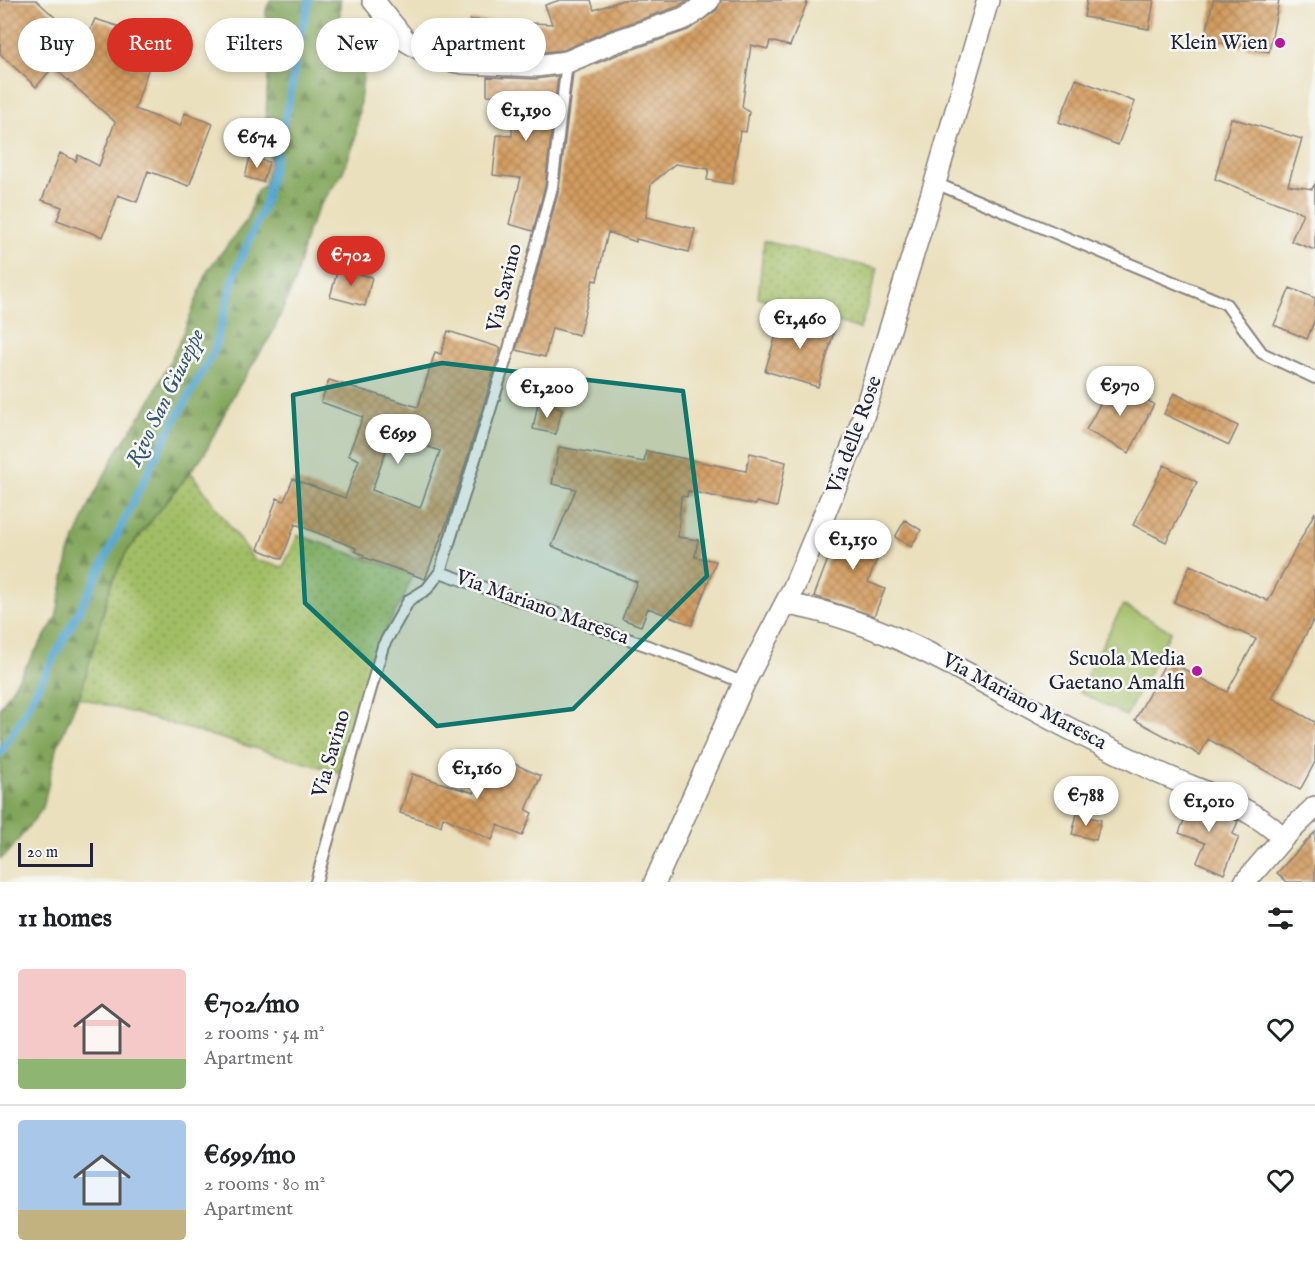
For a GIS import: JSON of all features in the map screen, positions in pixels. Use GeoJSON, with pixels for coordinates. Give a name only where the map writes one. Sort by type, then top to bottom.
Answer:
{"type":"FeatureCollection","features":[{"type":"Feature","properties":{"kind":"street"},"geometry":{"type":"LineString","coordinates":[[373,0],[405,40],[435,58],[463,63],[536,66],[567,62],[692,14],[709,0]]}},
{"type":"Feature","properties":{"kind":"street","name":"Via delle Rose"},"geometry":{"type":"LineString","coordinates":[[655,882],[744,683],[786,604],[824,519],[864,415],[988,0]]}},
{"type":"Feature","properties":{"kind":"street","name":"Via Mariano Maresca"},"geometry":{"type":"LineString","coordinates":[[786,604],[878,630],[916,646],[1052,720],[1153,770],[1253,813],[1269,823],[1283,838]]}},
{"type":"Feature","properties":{"kind":"street"},"geometry":{"type":"LineString","coordinates":[[1245,882],[1283,838],[1315,807]]}},
{"type":"Feature","properties":{"kind":"lane","name":"Via Savino"},"geometry":{"type":"LineString","coordinates":[[316,882],[383,646],[409,600],[427,589],[440,572],[506,360],[552,187],[567,62]]}},
{"type":"Feature","properties":{"kind":"lane"},"geometry":{"type":"LineString","coordinates":[[935,183],[1226,304],[1262,353],[1315,378]]}},
{"type":"Feature","properties":{"kind":"lane","name":"Via Mariano Maresca"},"geometry":{"type":"LineString","coordinates":[[440,572],[690,661],[744,683]]}},
{"type":"Feature","properties":{"kind":"highlighted area"},"geometry":{"type":"Polygon","coordinates":[[[442,363],[683,391],[707,576],[573,709],[437,726],[305,603],[293,395],[442,363]]]}},
{"type":"Feature","properties":{"kind":"green space"},"geometry":{"type":"Polygon","coordinates":[[[270,0],[340,0],[340,18],[316,18],[316,72],[364,72],[355,141],[342,174],[319,207],[307,232],[295,281],[272,334],[234,394],[205,453],[126,553],[111,584],[82,689],[56,750],[43,808],[8,853],[0,859],[0,708],[56,618],[69,553],[91,501],[117,451],[149,403],[181,339],[208,270],[247,220],[257,190],[264,186],[270,163],[266,117],[268,72],[304,72],[304,18],[266,18],[266,10],[270,0]]]}},
{"type":"Feature","properties":{"kind":"green space"},"geometry":{"type":"Polygon","coordinates":[[[764,241],[878,269],[860,329],[758,298],[764,241]]]}},
{"type":"Feature","properties":{"kind":"green space"},"geometry":{"type":"Polygon","coordinates":[[[190,471],[254,560],[283,567],[298,535],[412,575],[404,597],[378,644],[341,773],[78,697],[111,584],[126,553],[190,471]]]}},
{"type":"Feature","properties":{"kind":"green space"},"geometry":{"type":"Polygon","coordinates":[[[1123,605],[1171,631],[1126,716],[1078,691],[1123,605]]]}},
{"type":"Feature","properties":{"kind":"building"},"geometry":{"type":"Polygon","coordinates":[[[0,0],[36,0],[56,18],[18,18],[18,70],[0,54],[0,0]]]}},
{"type":"Feature","properties":{"kind":"building"},"geometry":{"type":"Polygon","coordinates":[[[560,0],[591,0],[594,10],[623,0],[689,0],[677,7],[610,30],[564,50],[546,52],[546,24],[552,24],[545,5],[560,0]]]}},
{"type":"Feature","properties":{"kind":"building"},"geometry":{"type":"Polygon","coordinates":[[[721,0],[808,0],[790,46],[770,41],[768,49],[751,45],[742,107],[749,112],[746,132],[740,131],[732,184],[707,180],[709,169],[675,164],[651,184],[646,217],[695,229],[689,252],[636,239],[636,242],[608,232],[597,281],[593,280],[579,335],[552,328],[545,357],[516,350],[559,189],[573,73],[688,30],[717,10],[721,0]]]}},
{"type":"Feature","properties":{"kind":"building"},"geometry":{"type":"Polygon","coordinates":[[[1087,0],[1154,0],[1149,29],[1084,17],[1087,0]]]}},
{"type":"Feature","properties":{"kind":"building"},"geometry":{"type":"Polygon","coordinates":[[[1213,0],[1279,0],[1269,52],[1205,40],[1213,0]]]}},
{"type":"Feature","properties":{"kind":"building"},"geometry":{"type":"Polygon","coordinates":[[[95,19],[107,23],[107,72],[147,72],[135,109],[180,126],[185,113],[213,124],[189,186],[148,171],[137,202],[118,195],[103,237],[57,220],[62,207],[42,200],[60,153],[76,161],[78,155],[99,166],[115,122],[59,72],[95,72],[95,19]]]}},
{"type":"Feature","properties":{"kind":"building"},"geometry":{"type":"Polygon","coordinates":[[[20,72],[49,72],[36,87],[20,72]]]}},
{"type":"Feature","properties":{"kind":"building"},"geometry":{"type":"Polygon","coordinates":[[[558,76],[545,186],[533,231],[509,224],[521,178],[493,175],[497,135],[512,136],[513,96],[487,95],[487,77],[536,79],[558,76]]]}},
{"type":"Feature","properties":{"kind":"building"},"geometry":{"type":"Polygon","coordinates":[[[1076,79],[1135,102],[1118,145],[1059,122],[1076,79]]]}},
{"type":"Feature","properties":{"kind":"building"},"geometry":{"type":"Polygon","coordinates":[[[1231,118],[1302,139],[1288,185],[1312,189],[1315,184],[1315,250],[1291,241],[1303,213],[1215,179],[1231,118]]]}},
{"type":"Feature","properties":{"kind":"building"},"geometry":{"type":"Polygon","coordinates":[[[250,157],[269,162],[263,182],[245,177],[250,157]]]}},
{"type":"Feature","properties":{"kind":"building"},"geometry":{"type":"Polygon","coordinates":[[[338,269],[372,277],[365,306],[330,297],[338,269]]]}},
{"type":"Feature","properties":{"kind":"building"},"geometry":{"type":"Polygon","coordinates":[[[1290,288],[1315,298],[1315,319],[1307,339],[1274,325],[1290,288]]]}},
{"type":"Feature","properties":{"kind":"building"},"geometry":{"type":"Polygon","coordinates":[[[783,312],[835,328],[818,387],[765,371],[783,312]]]}},
{"type":"Feature","properties":{"kind":"building"},"geometry":{"type":"Polygon","coordinates":[[[448,331],[501,348],[450,514],[425,579],[363,557],[364,555],[355,551],[356,548],[295,524],[282,559],[258,549],[277,498],[284,501],[293,479],[345,498],[359,460],[348,455],[363,417],[321,402],[329,380],[418,407],[435,352],[441,354],[448,331]],[[392,434],[372,490],[420,508],[440,451],[392,434]]]}},
{"type":"Feature","properties":{"kind":"building"},"geometry":{"type":"Polygon","coordinates":[[[1112,382],[1154,404],[1129,453],[1086,430],[1112,382]]]}},
{"type":"Feature","properties":{"kind":"building"},"geometry":{"type":"Polygon","coordinates":[[[1174,393],[1238,426],[1229,445],[1164,414],[1174,393]]]}},
{"type":"Feature","properties":{"kind":"building"},"geometry":{"type":"Polygon","coordinates":[[[538,403],[562,409],[556,434],[533,429],[538,403]]]}},
{"type":"Feature","properties":{"kind":"building"},"geometry":{"type":"Polygon","coordinates":[[[559,447],[644,462],[646,451],[746,471],[750,453],[786,462],[777,507],[688,491],[687,497],[681,496],[678,537],[698,540],[695,557],[716,561],[692,625],[648,608],[641,626],[622,619],[637,582],[552,546],[576,489],[552,484],[559,447]]]}},
{"type":"Feature","properties":{"kind":"building"},"geometry":{"type":"Polygon","coordinates":[[[1164,465],[1197,482],[1166,542],[1133,525],[1164,465]]]}},
{"type":"Feature","properties":{"kind":"building"},"geometry":{"type":"Polygon","coordinates":[[[1315,512],[1315,617],[1272,698],[1315,722],[1315,762],[1300,790],[1208,739],[1200,755],[1135,720],[1167,660],[1227,692],[1256,639],[1174,602],[1190,565],[1268,601],[1315,512]]]}},
{"type":"Feature","properties":{"kind":"building"},"geometry":{"type":"Polygon","coordinates":[[[905,520],[921,530],[911,547],[895,537],[905,520]]]}},
{"type":"Feature","properties":{"kind":"building"},"geometry":{"type":"Polygon","coordinates":[[[841,525],[863,533],[866,527],[886,535],[868,582],[885,589],[874,616],[814,596],[841,525]]]}},
{"type":"Feature","properties":{"kind":"building"},"geometry":{"type":"Polygon","coordinates":[[[493,754],[541,776],[526,810],[532,813],[522,836],[498,825],[492,840],[443,817],[441,826],[400,813],[412,774],[474,793],[493,754]]]}},
{"type":"Feature","properties":{"kind":"building"},"geometry":{"type":"Polygon","coordinates":[[[1179,795],[1238,821],[1233,834],[1239,837],[1224,874],[1197,862],[1205,843],[1179,833],[1186,815],[1173,810],[1179,795]]]}},
{"type":"Feature","properties":{"kind":"building"},"geometry":{"type":"Polygon","coordinates":[[[1077,814],[1101,820],[1096,840],[1072,834],[1077,814]]]}},
{"type":"Feature","properties":{"kind":"building"},"geometry":{"type":"Polygon","coordinates":[[[1315,832],[1315,882],[1287,882],[1277,873],[1315,832]]]}},
{"type":"Feature","properties":{"kind":"waterway","name":"Rivo San Giuseppe"},"geometry":{"type":"LineString","coordinates":[[0,753],[18,725],[91,588],[163,442],[214,351],[236,270],[264,206],[291,93],[297,50],[309,0]]}},
{"type":"Feature","properties":{"kind":"place","name":"Klein Wien"},"geometry":{"type":"Point","coordinates":[1280,43]}},
{"type":"Feature","properties":{"kind":"place","name":"Scuola Media Gaetano Amalfi"},"geometry":{"type":"Point","coordinates":[1197,671]}}]}
